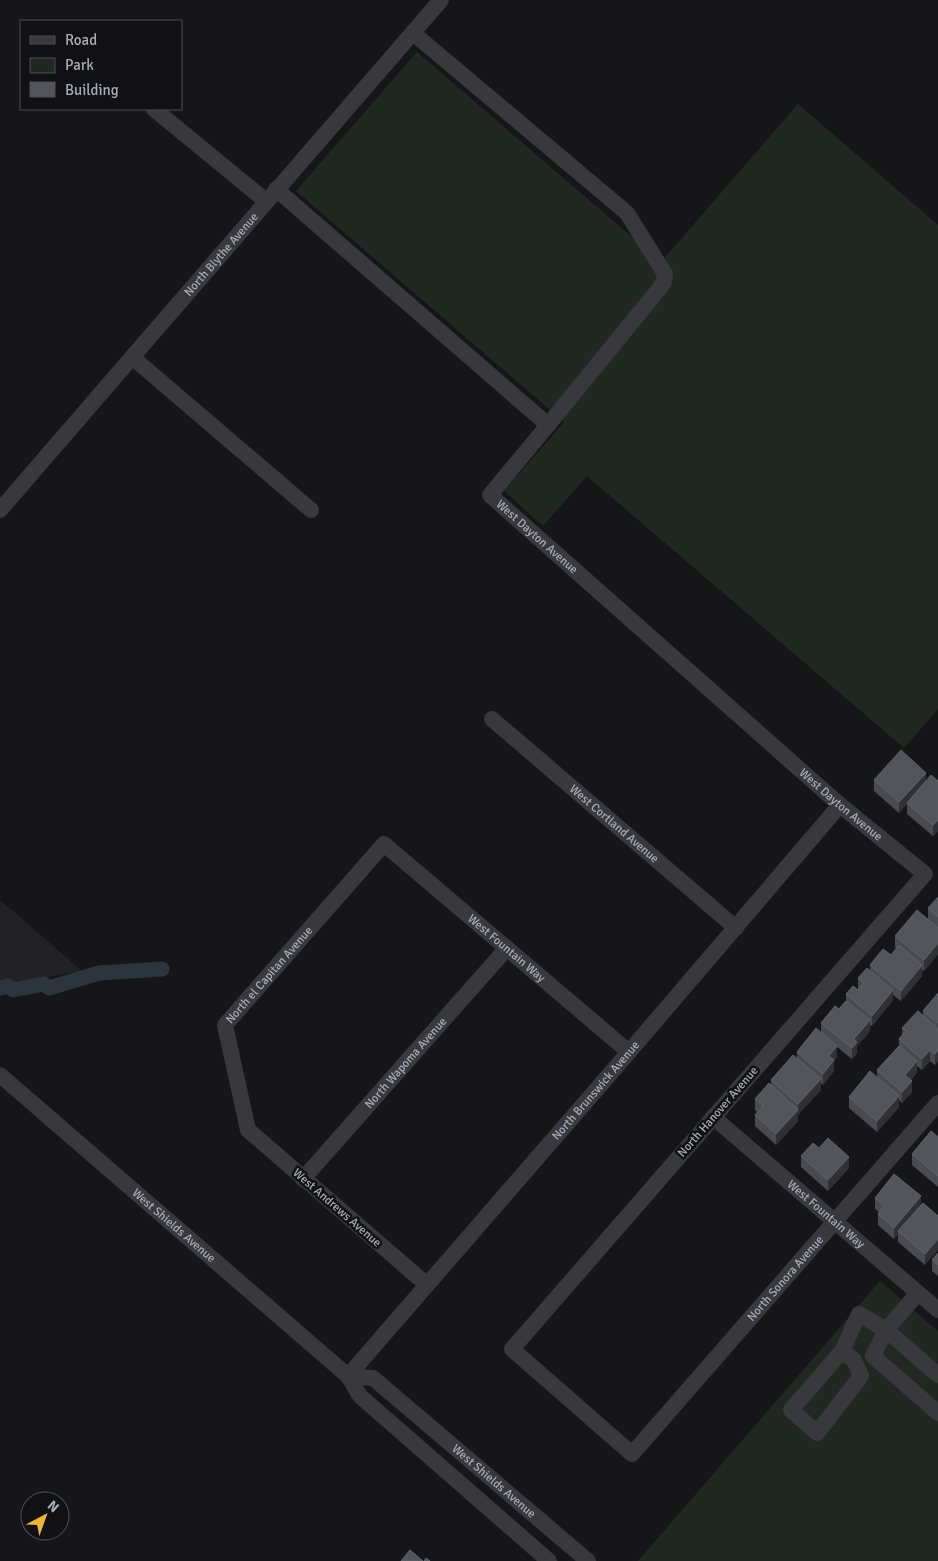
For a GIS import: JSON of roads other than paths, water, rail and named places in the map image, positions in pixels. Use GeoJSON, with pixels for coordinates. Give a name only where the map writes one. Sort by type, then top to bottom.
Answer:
{"type":"FeatureCollection","features":[{"type":"Feature","properties":{"kind":"street","name":"North Blythe Avenue"},"geometry":{"type":"LineString","coordinates":[[0,510],[441,0]]}},
{"type":"Feature","properties":{"kind":"street"},"geometry":{"type":"LineString","coordinates":[[155,110],[271,195],[548,425],[659,289],[664,282],[665,274],[627,213],[413,32]]}},
{"type":"Feature","properties":{"kind":"street"},"geometry":{"type":"LineString","coordinates":[[132,357],[311,510]]}},
{"type":"Feature","properties":{"kind":"street","name":"West Dayton Avenue"},"geometry":{"type":"LineString","coordinates":[[548,425],[490,494],[840,805],[925,874]]}},
{"type":"Feature","properties":{"kind":"street","name":"West Cortland Avenue"},"geometry":{"type":"LineString","coordinates":[[492,719],[736,928]]}},
{"type":"Feature","properties":{"kind":"street","name":"North Brunswick Avenue"},"geometry":{"type":"LineString","coordinates":[[348,1376],[736,928],[840,805]]}},
{"type":"Feature","properties":{"kind":"street","name":"West Fountain Way"},"geometry":{"type":"LineString","coordinates":[[384,844],[629,1052]]}},
{"type":"Feature","properties":{"kind":"street","name":"North el Capitan Avenue"},"geometry":{"type":"LineString","coordinates":[[248,1130],[225,1025],[384,844]]}},
{"type":"Feature","properties":{"kind":"street","name":"North Hanover Avenue"},"geometry":{"type":"LineString","coordinates":[[632,1454],[512,1349],[925,874]]}},
{"type":"Feature","properties":{"kind":"street","name":"North Wapoma Avenue"},"geometry":{"type":"LineString","coordinates":[[304,1178],[507,948]]}},
{"type":"Feature","properties":{"kind":"street","name":"West Shields Avenue"},"geometry":{"type":"LineString","coordinates":[[0,1075],[348,1376],[360,1396],[549,1561]]}},
{"type":"Feature","properties":{"kind":"street","name":"North Sonora Avenue"},"geometry":{"type":"LineString","coordinates":[[632,1454],[938,1105]]}},
{"type":"Feature","properties":{"kind":"street","name":"West Fountain Way"},"geometry":{"type":"LineString","coordinates":[[713,1117],[938,1310]]}},
{"type":"Feature","properties":{"kind":"street","name":"West Andrews Avenue"},"geometry":{"type":"LineString","coordinates":[[248,1130],[427,1285]]}},
{"type":"Feature","properties":{"kind":"street"},"geometry":{"type":"LineString","coordinates":[[918,1293],[886,1330],[873,1356],[938,1413]]}},
{"type":"Feature","properties":{"kind":"street"},"geometry":{"type":"LineString","coordinates":[[842,1351],[854,1360],[862,1376],[817,1433],[791,1410],[842,1351],[859,1314],[886,1330],[938,1375]]}},
{"type":"Feature","properties":{"kind":"street","name":"West Shields Avenue"},"geometry":{"type":"LineString","coordinates":[[348,1376],[373,1378],[588,1561]]}},
{"type":"Feature","properties":{"kind":"waterway"},"geometry":{"type":"LineString","coordinates":[[0,988],[8,986],[13,990],[44,984],[49,988],[99,973],[162,969]]}}]}
